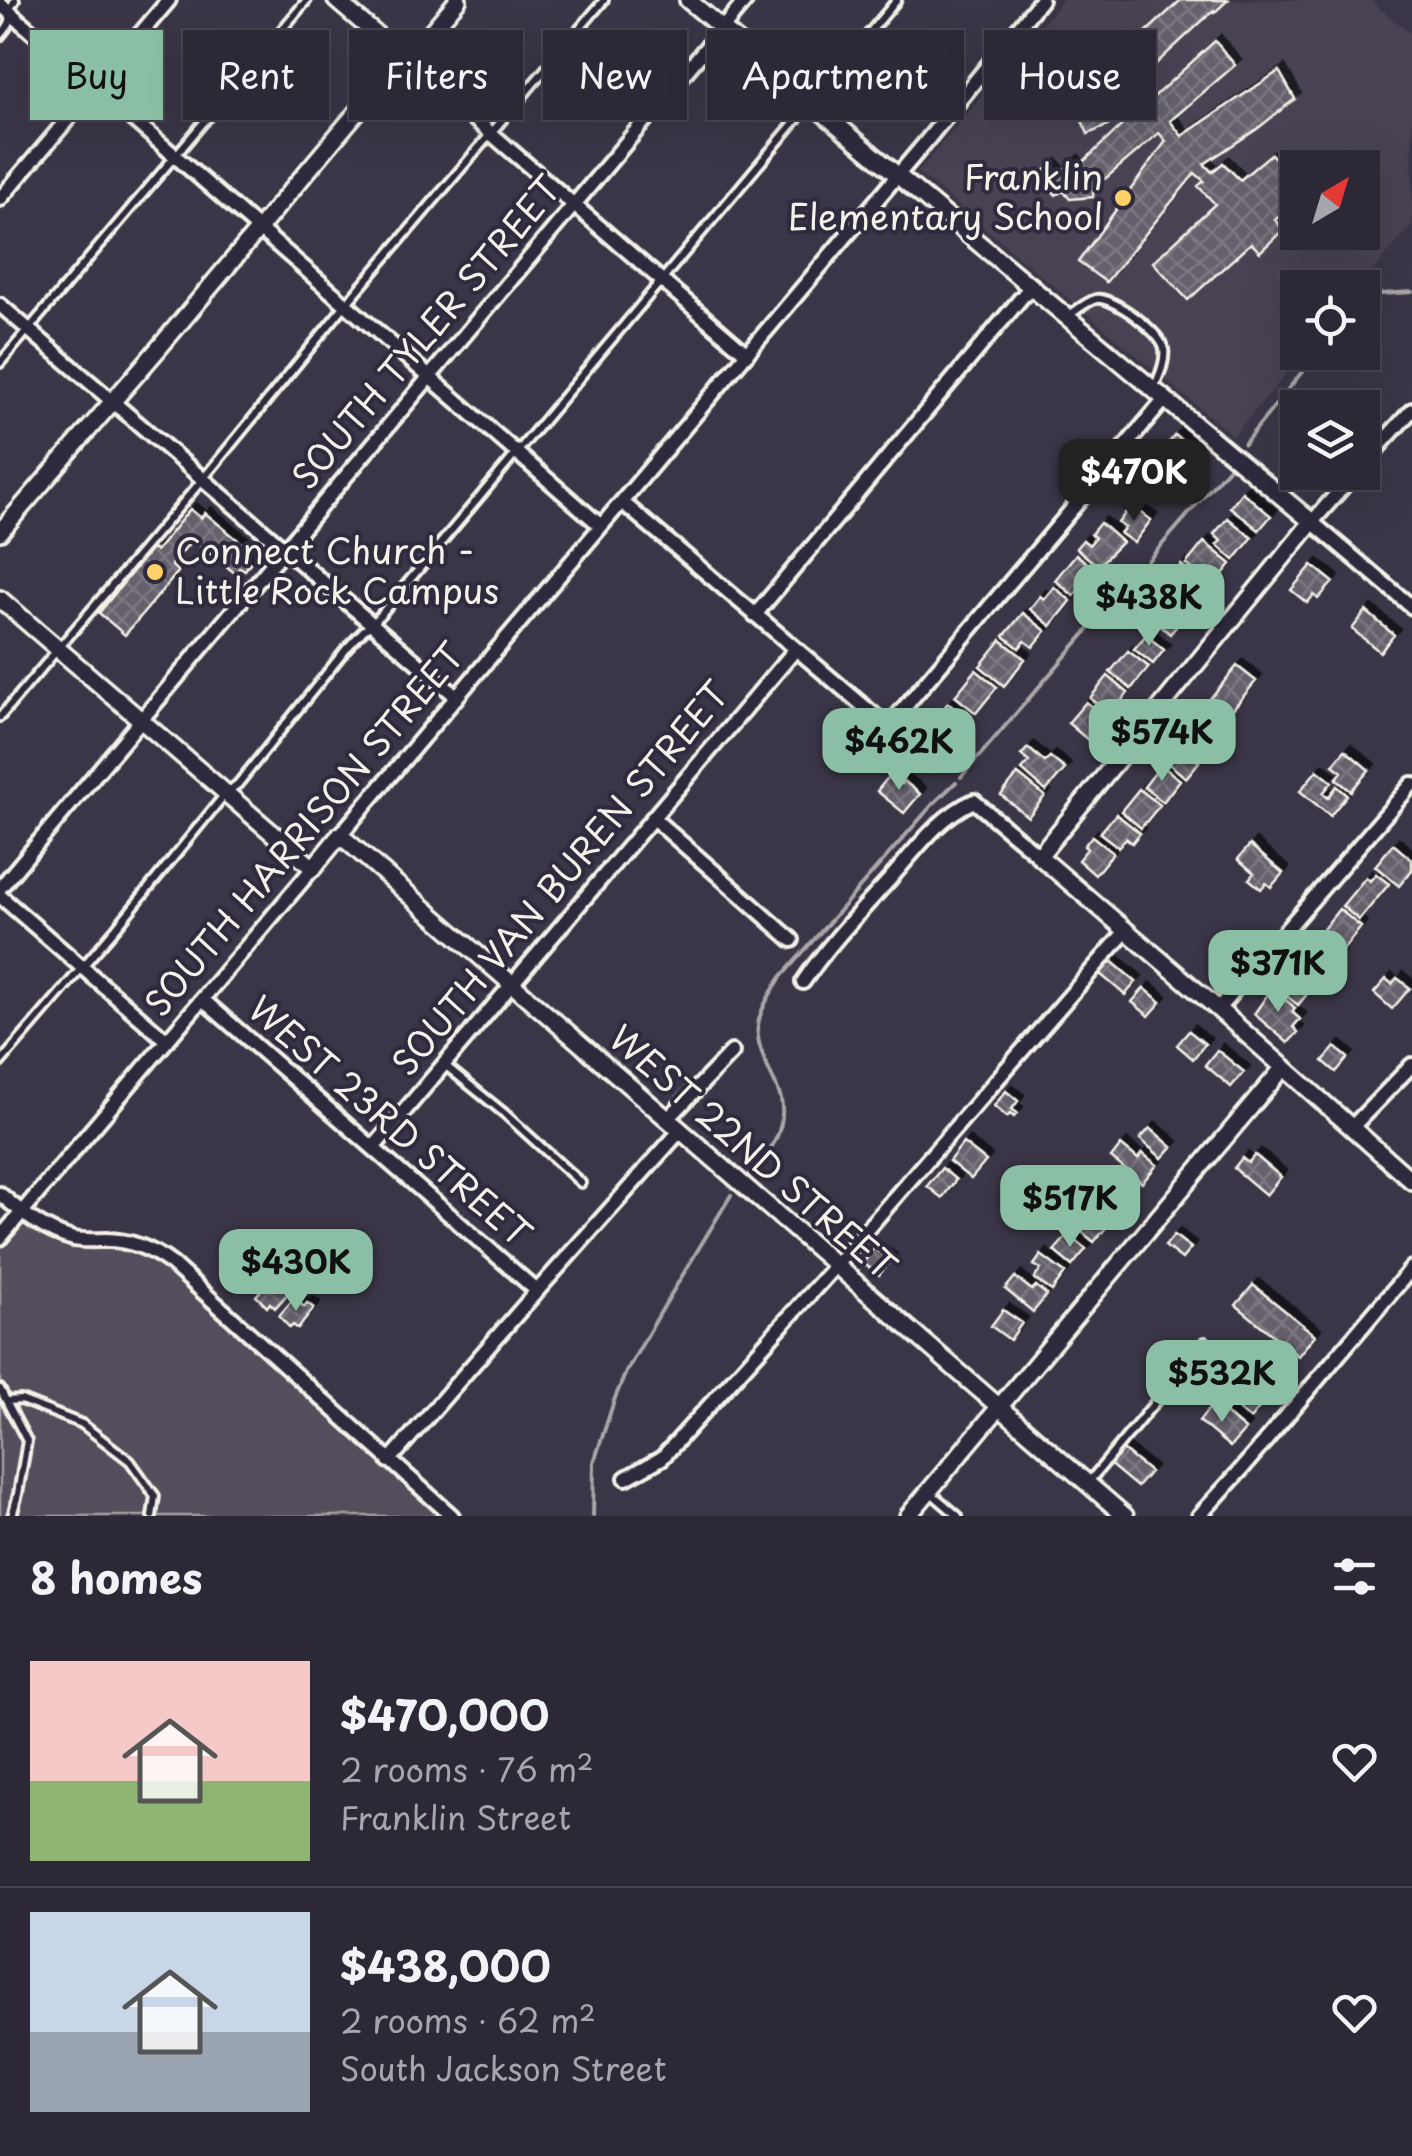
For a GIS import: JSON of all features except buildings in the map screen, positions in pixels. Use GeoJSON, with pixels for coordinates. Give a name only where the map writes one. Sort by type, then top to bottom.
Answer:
{"type":"FeatureCollection","features":[{"type":"Feature","properties":{"kind":"street"},"geometry":{"type":"LineString","coordinates":[[144,30],[169,0]]}},
{"type":"Feature","properties":{"kind":"street"},"geometry":{"type":"LineString","coordinates":[[336,0],[370,30]]}},
{"type":"Feature","properties":{"kind":"street"},"geometry":{"type":"LineString","coordinates":[[432,30],[458,0]]}},
{"type":"Feature","properties":{"kind":"street"},"geometry":{"type":"LineString","coordinates":[[688,0],[724,30]]}},
{"type":"Feature","properties":{"kind":"street","name":"SOUTH TYLER STREET"},"geometry":{"type":"LineString","coordinates":[[0,888],[746,0]]}},
{"type":"Feature","properties":{"kind":"street","name":"SOUTH HARRISON STREET"},"geometry":{"type":"LineString","coordinates":[[0,1238],[924,144],[1036,2]]}},
{"type":"Feature","properties":{"kind":"street"},"geometry":{"type":"LineString","coordinates":[[0,4],[13,7],[37,30]]}},
{"type":"Feature","properties":{"kind":"street"},"geometry":{"type":"LineString","coordinates":[[0,199],[67,120]]}},
{"type":"Feature","properties":{"kind":"street"},"geometry":{"type":"LineString","coordinates":[[134,120],[601,526]]}},
{"type":"Feature","properties":{"kind":"street"},"geometry":{"type":"LineString","coordinates":[[0,532],[350,120]]}},
{"type":"Feature","properties":{"kind":"street"},"geometry":{"type":"LineString","coordinates":[[475,120],[746,354]]}},
{"type":"Feature","properties":{"kind":"street"},"geometry":{"type":"LineString","coordinates":[[829,120],[1412,606]]}},
{"type":"Feature","properties":{"kind":"street"},"geometry":{"type":"LineString","coordinates":[[755,616],[1032,286]]}},
{"type":"Feature","properties":{"kind":"street"},"geometry":{"type":"LineString","coordinates":[[0,305],[457,697]]}},
{"type":"Feature","properties":{"kind":"street"},"geometry":{"type":"LineString","coordinates":[[887,728],[1160,394]]}},
{"type":"Feature","properties":{"kind":"street"},"geometry":{"type":"LineString","coordinates":[[1380,445],[1412,410]]}},
{"type":"Feature","properties":{"kind":"street"},"geometry":{"type":"LineString","coordinates":[[1039,856],[1340,490]]}},
{"type":"Feature","properties":{"kind":"street"},"geometry":{"type":"LineString","coordinates":[[622,502],[931,763]]}},
{"type":"Feature","properties":{"kind":"street"},"geometry":{"type":"LineString","coordinates":[[0,599],[313,868]]}},
{"type":"Feature","properties":{"kind":"street","name":"SOUTH VAN BUREN STREET"},"geometry":{"type":"LineString","coordinates":[[373,1148],[795,650]]}},
{"type":"Feature","properties":{"kind":"street"},"geometry":{"type":"LineString","coordinates":[[1218,1009],[1412,784]]}},
{"type":"Feature","properties":{"kind":"street"},"geometry":{"type":"LineString","coordinates":[[802,982],[821,954],[933,831],[949,815],[974,801],[1218,1009],[1412,1182]]}},
{"type":"Feature","properties":{"kind":"street"},"geometry":{"type":"LineString","coordinates":[[653,818],[792,940]]}},
{"type":"Feature","properties":{"kind":"street","name":"WEST 22ND STREET"},"geometry":{"type":"LineString","coordinates":[[340,836],[1125,1516]]}},
{"type":"Feature","properties":{"kind":"street"},"geometry":{"type":"LineString","coordinates":[[0,896],[167,1040]]}},
{"type":"Feature","properties":{"kind":"street"},"geometry":{"type":"LineString","coordinates":[[626,1478],[662,1458],[836,1265],[1126,931]]}},
{"type":"Feature","properties":{"kind":"street","name":"WEST 23RD STREET"},"geometry":{"type":"LineString","coordinates":[[202,998],[537,1291]]}},
{"type":"Feature","properties":{"kind":"street"},"geometry":{"type":"LineString","coordinates":[[389,1461],[537,1291],[732,1052]]}},
{"type":"Feature","properties":{"kind":"street"},"geometry":{"type":"LineString","coordinates":[[1352,1127],[1412,1066]]}},
{"type":"Feature","properties":{"kind":"street"},"geometry":{"type":"LineString","coordinates":[[908,1516],[1284,1068]]}},
{"type":"Feature","properties":{"kind":"street"},"geometry":{"type":"LineString","coordinates":[[0,1194],[53,1232],[77,1240],[128,1242],[155,1252],[172,1264],[452,1516]]}},
{"type":"Feature","properties":{"kind":"street"},"geometry":{"type":"LineString","coordinates":[[1199,1516],[1412,1268]]}},
{"type":"Feature","properties":{"kind":"lane"},"geometry":{"type":"LineString","coordinates":[[0,363],[308,0]]}},
{"type":"Feature","properties":{"kind":"lane"},"geometry":{"type":"LineString","coordinates":[[0,717],[604,0]]}},
{"type":"Feature","properties":{"kind":"lane"},"geometry":{"type":"LineString","coordinates":[[872,30],[897,0]]}},
{"type":"Feature","properties":{"kind":"lane"},"geometry":{"type":"LineString","coordinates":[[0,36],[9,26],[13,7]]}},
{"type":"Feature","properties":{"kind":"lane"},"geometry":{"type":"LineString","coordinates":[[0,1063],[796,120]]}},
{"type":"Feature","properties":{"kind":"lane"},"geometry":{"type":"LineString","coordinates":[[1068,316],[1096,300],[1114,302],[1158,337],[1164,349],[1160,394]]}},
{"type":"Feature","properties":{"kind":"lane"},"geometry":{"type":"LineString","coordinates":[[444,1064],[581,1183]]}},
{"type":"Feature","properties":{"kind":"lane"},"geometry":{"type":"LineString","coordinates":[[1088,1484],[1205,1342]]}},
{"type":"Feature","properties":{"kind":"lane"},"geometry":{"type":"LineString","coordinates":[[0,1389],[27,1441],[12,1516]]}},
{"type":"Feature","properties":{"kind":"lane"},"geometry":{"type":"LineString","coordinates":[[8,1401],[21,1400],[82,1424],[130,1461],[155,1496],[152,1516]]}},
{"type":"Feature","properties":{"kind":"lane"},"geometry":{"type":"LineString","coordinates":[[929,1491],[958,1516]]}},
{"type":"Feature","properties":{"kind":"shaded area","name":"Franklin Elementary School"},"geometry":{"type":"Polygon","coordinates":[[[1063,0],[1370,0],[1412,35],[1412,225],[1374,270],[1280,270],[1280,370],[1289,370],[1233,436],[918,172],[984,94],[984,120],[1156,120],[1156,30],[1038,30],[1063,0]]]}},
{"type":"Feature","properties":{"kind":"shaded area"},"geometry":{"type":"Polygon","coordinates":[[[21,1213],[53,1232],[147,1249],[446,1516],[0,1516],[0,1238],[21,1213]]]}},
{"type":"Feature","properties":{"kind":"waterway"},"geometry":{"type":"LineString","coordinates":[[1380,294],[1412,292]]}},
{"type":"Feature","properties":{"kind":"waterway"},"geometry":{"type":"LineString","coordinates":[[1244,444],[1304,370]]}},
{"type":"Feature","properties":{"kind":"waterway"},"geometry":{"type":"LineString","coordinates":[[961,777],[1230,466]]}},
{"type":"Feature","properties":{"kind":"waterway"},"geometry":{"type":"LineString","coordinates":[[750,1174],[770,1149],[782,1121],[781,1099],[758,1035],[759,1019],[767,1000],[781,977],[956,782]]}},
{"type":"Feature","properties":{"kind":"waterway"},"geometry":{"type":"LineString","coordinates":[[593,1516],[594,1462],[626,1372],[731,1195]]}},
{"type":"Feature","properties":{"kind":"place","name":"Franklin Elementary School"},"geometry":{"type":"Point","coordinates":[1123,198]}},
{"type":"Feature","properties":{"kind":"place","name":"Connect Church - Little Rock Campus"},"geometry":{"type":"Point","coordinates":[155,572]}}]}
